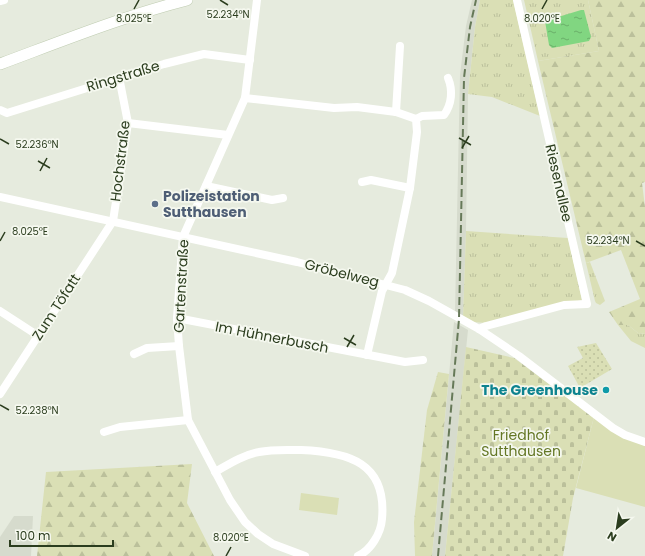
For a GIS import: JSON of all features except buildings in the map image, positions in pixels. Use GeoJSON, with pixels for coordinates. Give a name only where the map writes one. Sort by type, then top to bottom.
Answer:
{"type":"FeatureCollection","features":[{"type":"Feature","properties":{"kind":"street"},"geometry":{"type":"LineString","coordinates":[[0,1],[4,0]]}},
{"type":"Feature","properties":{"kind":"street"},"geometry":{"type":"LineString","coordinates":[[0,64],[96,29],[164,6],[188,0]]}},
{"type":"Feature","properties":{"kind":"street","name":"Gartenstraße"},"geometry":{"type":"LineString","coordinates":[[256,0],[245,98],[183,237],[177,318],[178,346],[188,420],[230,500],[245,522],[258,534],[274,544],[305,556]]}},
{"type":"Feature","properties":{"kind":"street","name":"Riesenallee"},"geometry":{"type":"LineString","coordinates":[[480,329],[486,326],[564,305],[587,304],[517,0]]}},
{"type":"Feature","properties":{"kind":"street"},"geometry":{"type":"LineString","coordinates":[[396,112],[400,46]]}},
{"type":"Feature","properties":{"kind":"street","name":"Ringstraße"},"geometry":{"type":"LineString","coordinates":[[0,110],[7,113],[119,77],[204,54],[250,60]]}},
{"type":"Feature","properties":{"kind":"street","name":"Hochstraße"},"geometry":{"type":"LineString","coordinates":[[113,221],[128,123],[119,77]]}},
{"type":"Feature","properties":{"kind":"street"},"geometry":{"type":"LineString","coordinates":[[245,98],[334,108],[356,107],[396,112],[416,119],[422,116],[444,115],[449,108],[451,86],[448,78]]}},
{"type":"Feature","properties":{"kind":"street"},"geometry":{"type":"LineString","coordinates":[[367,355],[382,291],[392,273],[410,188],[417,132],[416,119]]}},
{"type":"Feature","properties":{"kind":"street"},"geometry":{"type":"LineString","coordinates":[[128,123],[228,135]]}},
{"type":"Feature","properties":{"kind":"street"},"geometry":{"type":"LineString","coordinates":[[362,182],[371,180],[410,188]]}},
{"type":"Feature","properties":{"kind":"street"},"geometry":{"type":"LineString","coordinates":[[206,186],[272,200],[283,198]]}},
{"type":"Feature","properties":{"kind":"street","name":"Gröbelweg"},"geometry":{"type":"LineString","coordinates":[[0,197],[297,262],[386,284],[416,295],[480,329],[519,356],[614,428],[625,435],[645,442]]}},
{"type":"Feature","properties":{"kind":"street","name":"Zum Töfatt"},"geometry":{"type":"LineString","coordinates":[[0,394],[37,335],[113,221]]}},
{"type":"Feature","properties":{"kind":"street"},"geometry":{"type":"LineString","coordinates":[[0,311],[37,335]]}},
{"type":"Feature","properties":{"kind":"street","name":"Im Hühnerbusch"},"geometry":{"type":"LineString","coordinates":[[177,318],[405,362],[423,360]]}},
{"type":"Feature","properties":{"kind":"street","name":"Gartenstraße"},"geometry":{"type":"LineString","coordinates":[[134,354],[148,348],[178,346]]}},
{"type":"Feature","properties":{"kind":"street"},"geometry":{"type":"LineString","coordinates":[[104,432],[120,427],[188,420]]}},
{"type":"Feature","properties":{"kind":"street"},"geometry":{"type":"LineString","coordinates":[[215,472],[252,454],[274,450],[325,452],[355,460],[368,468],[376,479],[381,492],[383,508],[382,524],[376,538],[368,549],[358,556]]}},
{"type":"Feature","properties":{"kind":"shaded area"},"geometry":{"type":"Polygon","coordinates":[[[472,0],[480,0],[475,27],[468,94],[463,317],[455,312],[460,75],[466,26],[472,0]]]}},
{"type":"Feature","properties":{"kind":"shaded area"},"geometry":{"type":"Polygon","coordinates":[[[454,322],[468,330],[445,556],[432,556],[454,322]]]}},
{"type":"Feature","properties":{"kind":"shaded area"},"geometry":{"type":"Polygon","coordinates":[[[14,516],[33,516],[31,556],[0,556],[0,537],[14,516]]]}},
{"type":"Feature","properties":{"kind":"green space"},"geometry":{"type":"Polygon","coordinates":[[[480,0],[513,0],[540,116],[492,97],[468,94],[475,27],[480,0]]]}},
{"type":"Feature","properties":{"kind":"green space"},"geometry":{"type":"Polygon","coordinates":[[[524,0],[588,0],[599,51],[538,61],[524,0]]]}},
{"type":"Feature","properties":{"kind":"green space"},"geometry":{"type":"Polygon","coordinates":[[[588,0],[645,0],[645,182],[642,183],[645,207],[645,334],[638,333],[628,325],[618,325],[609,312],[640,299],[621,250],[586,263],[538,61],[599,51],[588,0]]]}},
{"type":"Feature","properties":{"kind":"green space"},"geometry":{"type":"Polygon","coordinates":[[[466,231],[568,238],[582,300],[487,323],[472,322],[463,317],[466,231]]]}},
{"type":"Feature","properties":{"kind":"green space"},"geometry":{"type":"Polygon","coordinates":[[[590,262],[605,301],[600,305],[595,301],[586,263],[590,262]]]}},
{"type":"Feature","properties":{"kind":"green space"},"geometry":{"type":"Polygon","coordinates":[[[618,325],[628,325],[638,333],[645,334],[645,348],[631,341],[618,325]]]}},
{"type":"Feature","properties":{"kind":"green space"},"geometry":{"type":"Polygon","coordinates":[[[596,343],[612,369],[580,388],[568,366],[583,358],[577,347],[596,343]]]}},
{"type":"Feature","properties":{"kind":"green space","name":"Friedhof Sutthausen"},"geometry":{"type":"Polygon","coordinates":[[[466,347],[514,358],[594,417],[573,498],[563,556],[445,556],[466,347]]]}},
{"type":"Feature","properties":{"kind":"green space"},"geometry":{"type":"Polygon","coordinates":[[[438,372],[449,374],[432,556],[415,556],[414,522],[427,410],[438,372]]]}},
{"type":"Feature","properties":{"kind":"green space"},"geometry":{"type":"Polygon","coordinates":[[[594,417],[616,433],[645,446],[645,507],[576,488],[594,417]]]}},
{"type":"Feature","properties":{"kind":"green space"},"geometry":{"type":"Polygon","coordinates":[[[192,464],[187,503],[214,556],[37,556],[46,472],[192,464]]]}},
{"type":"Feature","properties":{"kind":"green space"},"geometry":{"type":"Polygon","coordinates":[[[301,493],[339,498],[337,515],[299,510],[301,493]]]}},
{"type":"Feature","properties":{"kind":"water"},"geometry":{"type":"Polygon","coordinates":[[[584,10],[591,37],[589,41],[552,48],[549,45],[545,21],[584,10]]]}},
{"type":"Feature","properties":{"kind":"railway"},"geometry":{"type":"LineString","coordinates":[[438,556],[459,319],[464,78],[470,27],[476,0]]}},
{"type":"Feature","properties":{"kind":"place","name":"Polizeistation Sutthausen"},"geometry":{"type":"Point","coordinates":[155,204]}},
{"type":"Feature","properties":{"kind":"place","name":"The Greenhouse"},"geometry":{"type":"Point","coordinates":[606,390]}}]}
